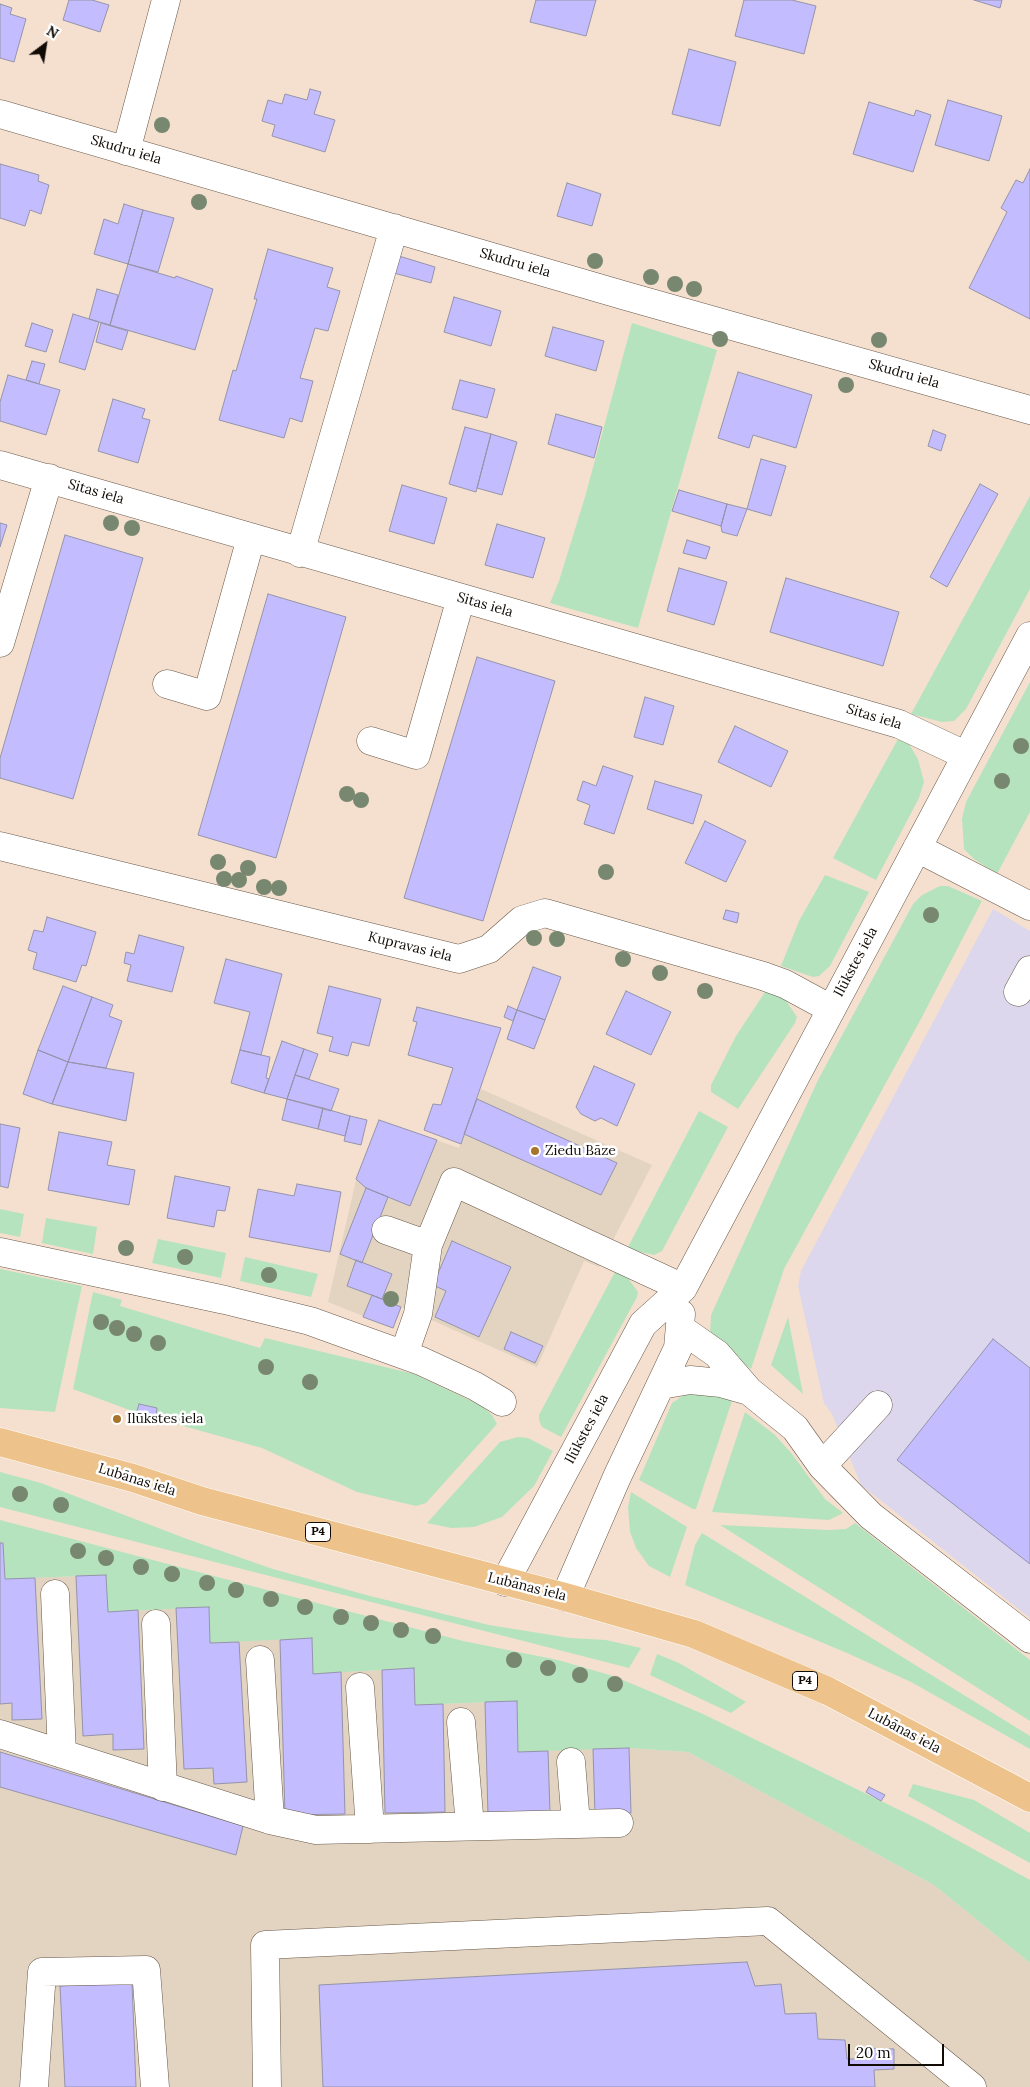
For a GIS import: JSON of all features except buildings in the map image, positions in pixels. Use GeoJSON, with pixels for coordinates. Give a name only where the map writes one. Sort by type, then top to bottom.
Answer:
{"type":"FeatureCollection","features":[{"type":"Feature","properties":{"kind":"main road","name":"Lubānas iela"},"geometry":{"type":"LineString","coordinates":[[0,1442],[133,1478],[202,1501],[565,1597],[694,1634],[828,1691],[1030,1798]]}},
{"type":"Feature","properties":{"kind":"street"},"geometry":{"type":"LineString","coordinates":[[126,151],[166,0]]}},
{"type":"Feature","properties":{"kind":"street","name":"Skudru iela"},"geometry":{"type":"LineString","coordinates":[[0,114],[1030,410]]}},
{"type":"Feature","properties":{"kind":"street"},"geometry":{"type":"LineString","coordinates":[[300,553],[394,228]]}},
{"type":"Feature","properties":{"kind":"street","name":"Sitas iela"},"geometry":{"type":"LineString","coordinates":[[0,465],[300,553],[899,724],[966,755]]}},
{"type":"Feature","properties":{"kind":"street"},"geometry":{"type":"LineString","coordinates":[[0,643],[49,478]]}},
{"type":"Feature","properties":{"kind":"street"},"geometry":{"type":"LineString","coordinates":[[167,684],[207,696],[250,538]]}},
{"type":"Feature","properties":{"kind":"street"},"geometry":{"type":"LineString","coordinates":[[370,742],[416,755],[461,598]]}},
{"type":"Feature","properties":{"kind":"street","name":"Ilūkstes iela"},"geometry":{"type":"LineString","coordinates":[[506,1582],[643,1324],[683,1288],[1030,636]]}},
{"type":"Feature","properties":{"kind":"street"},"geometry":{"type":"LineString","coordinates":[[917,848],[1030,906]]}},
{"type":"Feature","properties":{"kind":"street","name":"Kupravas iela"},"geometry":{"type":"LineString","coordinates":[[1,849],[459,959],[489,949],[522,920],[545,912],[763,976],[785,984],[831,1009]]}},
{"type":"Feature","properties":{"kind":"street"},"geometry":{"type":"LineString","coordinates":[[404,1354],[418,1314],[428,1245],[454,1182],[683,1288]]}},
{"type":"Feature","properties":{"kind":"street"},"geometry":{"type":"LineString","coordinates":[[386,1230],[428,1245]]}},
{"type":"Feature","properties":{"kind":"street"},"geometry":{"type":"LineString","coordinates":[[0,1252],[310,1322],[404,1354],[475,1386],[502,1402]]}},
{"type":"Feature","properties":{"kind":"street","name":"Ilūkstes iela"},"geometry":{"type":"LineString","coordinates":[[565,1597],[617,1477],[678,1348],[683,1288]]}},
{"type":"Feature","properties":{"kind":"street"},"geometry":{"type":"LineString","coordinates":[[680,1328],[716,1354],[749,1391],[796,1428],[822,1466],[871,1516],[1030,1640]]}},
{"type":"Feature","properties":{"kind":"street"},"geometry":{"type":"LineString","coordinates":[[661,1385],[690,1380],[721,1383],[749,1391]]}},
{"type":"Feature","properties":{"kind":"street"},"geometry":{"type":"LineString","coordinates":[[822,1466],[878,1405]]}},
{"type":"Feature","properties":{"kind":"street"},"geometry":{"type":"LineString","coordinates":[[55,1594],[62,1754]]}},
{"type":"Feature","properties":{"kind":"street"},"geometry":{"type":"LineString","coordinates":[[156,1624],[163,1787]]}},
{"type":"Feature","properties":{"kind":"street"},"geometry":{"type":"LineString","coordinates":[[260,1660],[270,1820]]}},
{"type":"Feature","properties":{"kind":"street"},"geometry":{"type":"LineString","coordinates":[[360,1687],[370,1829]]}},
{"type":"Feature","properties":{"kind":"street"},"geometry":{"type":"LineString","coordinates":[[462,1722],[470,1826]]}},
{"type":"Feature","properties":{"kind":"street"},"geometry":{"type":"LineString","coordinates":[[0,1734],[270,1820],[316,1830],[619,1823]]}},
{"type":"Feature","properties":{"kind":"street"},"geometry":{"type":"LineString","coordinates":[[570,1762],[576,1824]]}},
{"type":"Feature","properties":{"kind":"street"},"geometry":{"type":"LineString","coordinates":[[267,2087],[265,1945],[768,1921],[972,2087]]}},
{"type":"Feature","properties":{"kind":"street"},"geometry":{"type":"LineString","coordinates":[[34,2087],[42,1972],[146,1970],[155,2087]]}},
{"type":"Feature","properties":{"kind":"shaded area"},"geometry":{"type":"Polygon","coordinates":[[[993,909],[1030,931],[1030,1618],[861,1485],[832,1414],[824,1403],[798,1286],[801,1271],[993,909]]]}},
{"type":"Feature","properties":{"kind":"shaded area"},"geometry":{"type":"Polygon","coordinates":[[[481,1089],[652,1165],[599,1267],[584,1261],[537,1367],[402,1307],[393,1328],[328,1302],[356,1180],[379,1120],[459,1148],[481,1089]]]}},
{"type":"Feature","properties":{"kind":"shaded area"},"geometry":{"type":"Polygon","coordinates":[[[0,1543],[3,1543],[5,1579],[106,1575],[108,1612],[209,1607],[312,1638],[313,1674],[414,1668],[415,1705],[517,1701],[518,1751],[629,1748],[688,1752],[934,1885],[1030,1963],[1030,2087],[0,2087],[0,1543]]]}},
{"type":"Feature","properties":{"kind":"green space"},"geometry":{"type":"Polygon","coordinates":[[[632,323],[717,350],[638,628],[550,603],[559,581],[585,497],[632,323]]]}},
{"type":"Feature","properties":{"kind":"green space"},"geometry":{"type":"Polygon","coordinates":[[[1030,496],[1030,589],[966,709],[954,721],[942,722],[911,714],[1030,496]]]}},
{"type":"Feature","properties":{"kind":"green space"},"geometry":{"type":"Polygon","coordinates":[[[1030,682],[1030,812],[997,874],[974,859],[964,849],[962,819],[966,802],[1030,682]]]}},
{"type":"Feature","properties":{"kind":"green space"},"geometry":{"type":"Polygon","coordinates":[[[898,739],[909,744],[918,759],[924,782],[919,798],[876,880],[833,858],[898,739]]]}},
{"type":"Feature","properties":{"kind":"green space"},"geometry":{"type":"Polygon","coordinates":[[[825,875],[869,892],[830,966],[819,976],[813,977],[781,966],[799,921],[825,875]]]}},
{"type":"Feature","properties":{"kind":"green space"},"geometry":{"type":"Polygon","coordinates":[[[940,886],[948,886],[982,901],[922,1017],[784,1269],[751,1369],[717,1345],[710,1334],[711,1315],[818,1080],[913,904],[922,895],[940,886]]]}},
{"type":"Feature","properties":{"kind":"green space"},"geometry":{"type":"Polygon","coordinates":[[[765,992],[785,999],[797,1017],[795,1023],[738,1109],[711,1092],[711,1085],[736,1036],[765,992]]]}},
{"type":"Feature","properties":{"kind":"green space"},"geometry":{"type":"Polygon","coordinates":[[[699,1111],[728,1127],[662,1251],[654,1255],[627,1249],[699,1111]]]}},
{"type":"Feature","properties":{"kind":"green space"},"geometry":{"type":"Polygon","coordinates":[[[0,1209],[24,1214],[20,1237],[0,1233],[0,1209]]]}},
{"type":"Feature","properties":{"kind":"green space"},"geometry":{"type":"Polygon","coordinates":[[[46,1218],[97,1227],[93,1254],[42,1243],[46,1218]]]}},
{"type":"Feature","properties":{"kind":"green space"},"geometry":{"type":"Polygon","coordinates":[[[158,1239],[226,1253],[221,1278],[152,1263],[158,1239]]]}},
{"type":"Feature","properties":{"kind":"green space"},"geometry":{"type":"Polygon","coordinates":[[[245,1257],[318,1274],[311,1297],[240,1281],[245,1257]]]}},
{"type":"Feature","properties":{"kind":"green space"},"geometry":{"type":"Polygon","coordinates":[[[0,1269],[82,1286],[55,1412],[0,1408],[0,1269]]]}},
{"type":"Feature","properties":{"kind":"green space"},"geometry":{"type":"Polygon","coordinates":[[[616,1270],[627,1277],[638,1292],[637,1297],[561,1437],[542,1427],[539,1415],[616,1270]]]}},
{"type":"Feature","properties":{"kind":"green space"},"geometry":{"type":"Polygon","coordinates":[[[93,1292],[122,1300],[120,1306],[260,1348],[265,1338],[414,1374],[482,1406],[492,1415],[497,1424],[426,1503],[416,1506],[357,1492],[262,1448],[155,1418],[157,1408],[139,1404],[137,1411],[132,1411],[73,1389],[93,1292]]]}},
{"type":"Feature","properties":{"kind":"green space"},"geometry":{"type":"Polygon","coordinates":[[[788,1317],[803,1394],[771,1365],[788,1317]]]}},
{"type":"Feature","properties":{"kind":"green space"},"geometry":{"type":"Polygon","coordinates":[[[693,1389],[718,1392],[732,1401],[696,1509],[639,1480],[672,1403],[693,1389]]]}},
{"type":"Feature","properties":{"kind":"green space"},"geometry":{"type":"Polygon","coordinates":[[[745,1412],[775,1435],[792,1454],[825,1499],[843,1513],[829,1520],[712,1512],[745,1412]]]}},
{"type":"Feature","properties":{"kind":"green space"},"geometry":{"type":"Polygon","coordinates":[[[518,1437],[528,1438],[553,1451],[534,1486],[502,1517],[474,1527],[451,1528],[427,1523],[500,1442],[518,1437]]]}},
{"type":"Feature","properties":{"kind":"green space"},"geometry":{"type":"Polygon","coordinates":[[[0,1472],[41,1483],[187,1539],[273,1569],[370,1596],[489,1625],[570,1638],[606,1640],[641,1648],[629,1668],[0,1507],[0,1472]]]}},
{"type":"Feature","properties":{"kind":"green space"},"geometry":{"type":"Polygon","coordinates":[[[631,1492],[687,1527],[670,1577],[649,1566],[636,1548],[630,1532],[628,1507],[631,1492]]]}},
{"type":"Feature","properties":{"kind":"green space"},"geometry":{"type":"Polygon","coordinates":[[[0,1520],[463,1641],[558,1660],[613,1676],[703,1714],[926,1823],[1030,1880],[1030,1963],[934,1885],[688,1752],[629,1748],[518,1752],[517,1701],[415,1705],[414,1668],[313,1674],[312,1638],[210,1643],[209,1607],[108,1612],[106,1575],[5,1579],[3,1543],[0,1543],[0,1520]]]}},
{"type":"Feature","properties":{"kind":"green space"},"geometry":{"type":"Polygon","coordinates":[[[855,1523],[1030,1660],[1030,1721],[720,1525],[829,1530],[846,1529],[855,1523]]]}},
{"type":"Feature","properties":{"kind":"green space"},"geometry":{"type":"Polygon","coordinates":[[[702,1533],[1030,1736],[1030,1749],[911,1682],[685,1585],[695,1545],[702,1533]]]}},
{"type":"Feature","properties":{"kind":"green space"},"geometry":{"type":"Polygon","coordinates":[[[657,1654],[679,1663],[746,1702],[731,1713],[650,1675],[657,1654]]]}},
{"type":"Feature","properties":{"kind":"green space"},"geometry":{"type":"Polygon","coordinates":[[[913,1784],[974,1800],[1030,1833],[1030,1863],[908,1796],[913,1784]]]}},
{"type":"Feature","properties":{"kind":"place","name":"Ziedu Bāze"},"geometry":{"type":"Point","coordinates":[535,1151]}},
{"type":"Feature","properties":{"kind":"place","name":"Ilūkstes iela"},"geometry":{"type":"Point","coordinates":[117,1419]}}]}
